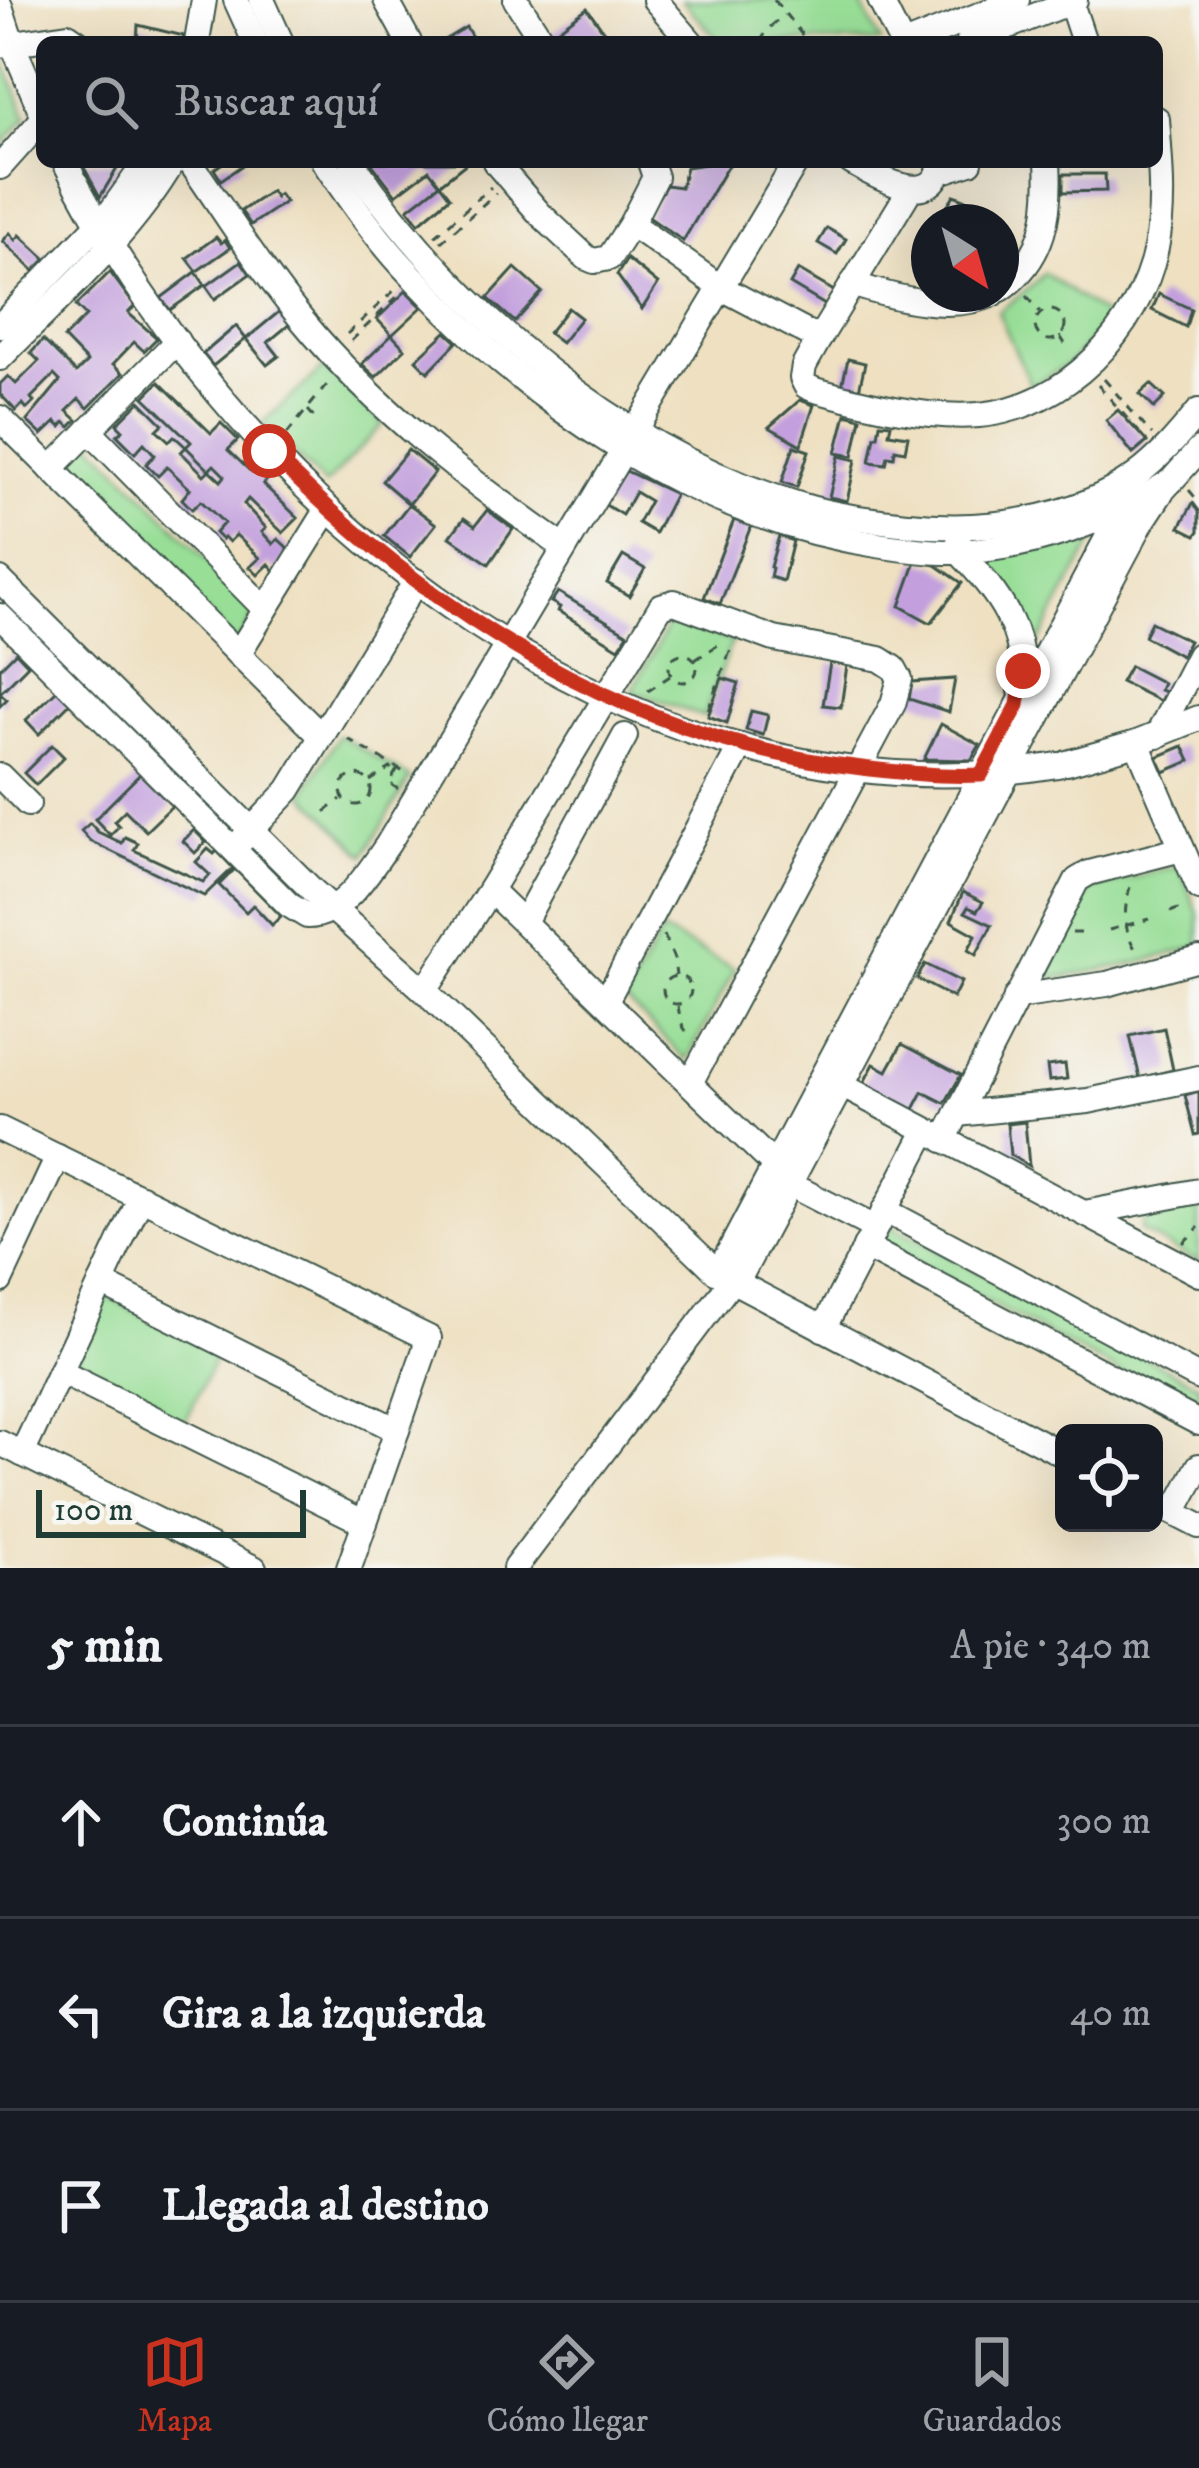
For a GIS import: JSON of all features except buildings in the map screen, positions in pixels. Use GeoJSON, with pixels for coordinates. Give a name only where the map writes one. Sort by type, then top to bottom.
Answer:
{"type":"FeatureCollection","features":[{"type":"Feature","properties":{"kind":"street"},"geometry":{"type":"LineString","coordinates":[[197,36],[204,0]]}},
{"type":"Feature","properties":{"kind":"street"},"geometry":{"type":"LineString","coordinates":[[236,0],[252,36]]}},
{"type":"Feature","properties":{"kind":"street"},"geometry":{"type":"LineString","coordinates":[[262,0],[278,36]]}},
{"type":"Feature","properties":{"kind":"street"},"geometry":{"type":"LineString","coordinates":[[386,0],[406,36]]}},
{"type":"Feature","properties":{"kind":"street"},"geometry":{"type":"LineString","coordinates":[[516,0],[539,36]]}},
{"type":"Feature","properties":{"kind":"street"},"geometry":{"type":"LineString","coordinates":[[655,0],[686,36]]}},
{"type":"Feature","properties":{"kind":"street"},"geometry":{"type":"LineString","coordinates":[[880,0],[898,36]]}},
{"type":"Feature","properties":{"kind":"street"},"geometry":{"type":"LineString","coordinates":[[926,36],[1017,0]]}},
{"type":"Feature","properties":{"kind":"street"},"geometry":{"type":"LineString","coordinates":[[984,36],[1072,1],[1082,36]]}},
{"type":"Feature","properties":{"kind":"street"},"geometry":{"type":"LineString","coordinates":[[0,6],[6,44],[36,105]]}},
{"type":"Feature","properties":{"kind":"street"},"geometry":{"type":"LineString","coordinates":[[6,44],[36,40]]}},
{"type":"Feature","properties":{"kind":"street"},"geometry":{"type":"LineString","coordinates":[[0,167],[36,124]]}},
{"type":"Feature","properties":{"kind":"street"},"geometry":{"type":"LineString","coordinates":[[68,168],[105,235],[177,341],[269,451],[328,509],[416,581],[507,644],[606,695],[741,746],[795,759],[914,774],[994,774],[1062,764],[1147,740],[1199,718]]}},
{"type":"Feature","properties":{"kind":"street"},"geometry":{"type":"LineString","coordinates":[[0,358],[105,235],[142,168]]}},
{"type":"Feature","properties":{"kind":"street"},"geometry":{"type":"LineString","coordinates":[[0,326],[105,235],[140,213],[169,168]]}},
{"type":"Feature","properties":{"kind":"street"},"geometry":{"type":"LineString","coordinates":[[194,168],[272,281],[393,416],[446,462],[565,548]]}},
{"type":"Feature","properties":{"kind":"street"},"geometry":{"type":"LineString","coordinates":[[328,168],[364,220],[421,268]]}},
{"type":"Feature","properties":{"kind":"street"},"geometry":{"type":"LineString","coordinates":[[356,168],[421,268],[506,366],[576,419],[630,440],[713,496],[772,520],[866,543],[1045,538],[1112,502],[1172,481]]}},
{"type":"Feature","properties":{"kind":"street"},"geometry":{"type":"LineString","coordinates":[[501,174],[594,261],[614,252],[655,177],[652,168]]}},
{"type":"Feature","properties":{"kind":"street"},"geometry":{"type":"LineString","coordinates":[[0,616],[300,914],[314,917],[332,910],[377,860],[792,168]]}},
{"type":"Feature","properties":{"kind":"street"},"geometry":{"type":"LineString","coordinates":[[865,168],[918,189],[931,184],[939,168]]}},
{"type":"Feature","properties":{"kind":"street"},"geometry":{"type":"LineString","coordinates":[[1019,273],[1041,242],[1048,214],[1048,168]]}},
{"type":"Feature","properties":{"kind":"street"},"geometry":{"type":"LineString","coordinates":[[911,188],[819,339],[801,374],[803,382],[810,389],[882,406],[982,415],[1016,408],[1089,374],[1121,328],[1149,273],[1161,209],[1159,168]]}},
{"type":"Feature","properties":{"kind":"street"},"geometry":{"type":"LineString","coordinates":[[631,224],[720,287],[819,339]]}},
{"type":"Feature","properties":{"kind":"street"},"geometry":{"type":"LineString","coordinates":[[853,284],[911,298]]}},
{"type":"Feature","properties":{"kind":"street"},"geometry":{"type":"LineString","coordinates":[[51,469],[177,341]]}},
{"type":"Feature","properties":{"kind":"street"},"geometry":{"type":"LineString","coordinates":[[994,774],[1018,705],[1112,502],[1199,411]]}},
{"type":"Feature","properties":{"kind":"street"},"geometry":{"type":"LineString","coordinates":[[0,418],[238,654],[324,731]]}},
{"type":"Feature","properties":{"kind":"street"},"geometry":{"type":"LineString","coordinates":[[89,430],[265,609]]}},
{"type":"Feature","properties":{"kind":"street"},"geometry":{"type":"LineString","coordinates":[[515,1568],[728,1280],[994,774],[1155,500],[1199,450]]}},
{"type":"Feature","properties":{"kind":"street"},"geometry":{"type":"LineString","coordinates":[[1112,502],[1130,521],[1135,535]]}},
{"type":"Feature","properties":{"kind":"street"},"geometry":{"type":"LineString","coordinates":[[238,654],[328,509]]}},
{"type":"Feature","properties":{"kind":"street"},"geometry":{"type":"LineString","coordinates":[[959,539],[1016,630],[1023,671],[1018,705]]}},
{"type":"Feature","properties":{"kind":"street"},"geometry":{"type":"LineString","coordinates":[[0,580],[332,910],[425,991],[728,1280],[1055,1450]]}},
{"type":"Feature","properties":{"kind":"street"},"geometry":{"type":"LineString","coordinates":[[233,849],[282,800],[416,581]]}},
{"type":"Feature","properties":{"kind":"street"},"geometry":{"type":"LineString","coordinates":[[425,991],[657,611],[667,603],[682,604],[738,630],[880,659],[894,668],[900,680],[897,695],[690,1083]]}},
{"type":"Feature","properties":{"kind":"street"},"geometry":{"type":"LineString","coordinates":[[1199,655],[1147,740],[1199,888]]}},
{"type":"Feature","properties":{"kind":"street"},"geometry":{"type":"LineString","coordinates":[[524,922],[625,736]]}},
{"type":"Feature","properties":{"kind":"street"},"geometry":{"type":"LineString","coordinates":[[606,1001],[741,746]]}},
{"type":"Feature","properties":{"kind":"street"},"geometry":{"type":"LineString","coordinates":[[0,776],[28,804]]}},
{"type":"Feature","properties":{"kind":"street"},"geometry":{"type":"LineString","coordinates":[[824,1328],[875,1229],[935,1135],[957,1114],[1077,880],[1182,849]]}},
{"type":"Feature","properties":{"kind":"street"},"geometry":{"type":"LineString","coordinates":[[490,890],[782,1175],[1199,1423]]}},
{"type":"Feature","properties":{"kind":"street"},"geometry":{"type":"LineString","coordinates":[[1016,997],[1107,983],[1199,958]]}},
{"type":"Feature","properties":{"kind":"street"},"geometry":{"type":"LineString","coordinates":[[957,1114],[1050,1107],[1199,1078]]}},
{"type":"Feature","properties":{"kind":"street"},"geometry":{"type":"LineString","coordinates":[[832,1081],[1199,1274]]}},
{"type":"Feature","properties":{"kind":"street"},"geometry":{"type":"LineString","coordinates":[[0,1129],[429,1338],[349,1568]]}},
{"type":"Feature","properties":{"kind":"street"},"geometry":{"type":"LineString","coordinates":[[0,1281],[58,1157]]}},
{"type":"Feature","properties":{"kind":"street"},"geometry":{"type":"LineString","coordinates":[[1084,1214],[1199,1191]]}},
{"type":"Feature","properties":{"kind":"street"},"geometry":{"type":"LineString","coordinates":[[141,1197],[60,1372],[11,1449],[254,1568]]}},
{"type":"Feature","properties":{"kind":"street"},"geometry":{"type":"LineString","coordinates":[[875,1229],[1199,1378]]}},
{"type":"Feature","properties":{"kind":"street"},"geometry":{"type":"LineString","coordinates":[[101,1283],[397,1430]]}},
{"type":"Feature","properties":{"kind":"street"},"geometry":{"type":"LineString","coordinates":[[60,1372],[364,1522]]}},
{"type":"Feature","properties":{"kind":"street"},"geometry":{"type":"LineString","coordinates":[[1199,1466],[1164,1508],[1199,1526]]}},
{"type":"Feature","properties":{"kind":"path"},"geometry":{"type":"LineString","coordinates":[[774,0],[803,36]]}},
{"type":"Feature","properties":{"kind":"path"},"geometry":{"type":"LineString","coordinates":[[764,36],[785,14]]}},
{"type":"Feature","properties":{"kind":"path"},"geometry":{"type":"LineString","coordinates":[[269,451],[296,425],[344,347],[503,187],[501,174]]}},
{"type":"Feature","properties":{"kind":"path"},"geometry":{"type":"LineString","coordinates":[[1052,310],[1062,315],[1065,326],[1060,336],[1049,340],[1039,334],[1036,323],[1041,313],[1052,310]]}},
{"type":"Feature","properties":{"kind":"path"},"geometry":{"type":"LineString","coordinates":[[1060,336],[1089,374],[1148,442],[1154,437],[1100,375],[1089,374]]}},
{"type":"Feature","properties":{"kind":"path"},"geometry":{"type":"LineString","coordinates":[[307,409],[316,418]]}},
{"type":"Feature","properties":{"kind":"path"},"geometry":{"type":"LineString","coordinates":[[695,660],[738,630]]}},
{"type":"Feature","properties":{"kind":"path"},"geometry":{"type":"LineString","coordinates":[[700,734],[738,630]]}},
{"type":"Feature","properties":{"kind":"path"},"geometry":{"type":"LineString","coordinates":[[676,656],[695,660],[697,670],[691,680],[673,678],[669,666],[676,656]]}},
{"type":"Feature","properties":{"kind":"path"},"geometry":{"type":"LineString","coordinates":[[324,731],[424,784]]}},
{"type":"Feature","properties":{"kind":"path"},"geometry":{"type":"LineString","coordinates":[[369,782],[393,766]]}},
{"type":"Feature","properties":{"kind":"path"},"geometry":{"type":"LineString","coordinates":[[359,775],[369,782],[364,803],[352,805],[343,798],[341,787],[347,777],[359,775]]}},
{"type":"Feature","properties":{"kind":"path"},"geometry":{"type":"LineString","coordinates":[[325,812],[343,798]]}},
{"type":"Feature","properties":{"kind":"path"},"geometry":{"type":"LineString","coordinates":[[1139,860],[1126,900],[1126,926],[1153,972]]}},
{"type":"Feature","properties":{"kind":"path"},"geometry":{"type":"LineString","coordinates":[[1170,913],[1198,902]]}},
{"type":"Feature","properties":{"kind":"path"},"geometry":{"type":"LineString","coordinates":[[654,911],[674,958],[676,976]]}},
{"type":"Feature","properties":{"kind":"path"},"geometry":{"type":"LineString","coordinates":[[1109,930],[1149,920]]}},
{"type":"Feature","properties":{"kind":"path"},"geometry":{"type":"LineString","coordinates":[[676,976],[686,978],[692,989],[687,1001],[678,1004],[669,1002],[663,991],[676,976]]}},
{"type":"Feature","properties":{"kind":"path"},"geometry":{"type":"LineString","coordinates":[[678,1004],[684,1030],[708,1049]]}},
{"type":"Feature","properties":{"kind":"green space"},"geometry":{"type":"Polygon","coordinates":[[[682,0],[859,0],[878,36],[715,36],[682,0]]]}},
{"type":"Feature","properties":{"kind":"green space"},"geometry":{"type":"Polygon","coordinates":[[[0,60],[27,117],[0,147],[0,60]]]}},
{"type":"Feature","properties":{"kind":"green space"},"geometry":{"type":"Polygon","coordinates":[[[1044,273],[1111,320],[1068,364],[1031,386],[998,312],[1019,312],[1019,296],[1044,273]]]}},
{"type":"Feature","properties":{"kind":"green space"},"geometry":{"type":"Polygon","coordinates":[[[325,367],[383,424],[325,485],[263,422],[325,367]]]}},
{"type":"Feature","properties":{"kind":"green space"},"geometry":{"type":"Polygon","coordinates":[[[90,440],[257,610],[237,644],[61,468],[90,440]]]}},
{"type":"Feature","properties":{"kind":"green space"},"geometry":{"type":"Polygon","coordinates":[[[1100,529],[1033,653],[1015,602],[981,561],[1100,529]]]}},
{"type":"Feature","properties":{"kind":"green space"},"geometry":{"type":"Polygon","coordinates":[[[671,619],[732,641],[704,717],[632,691],[671,619]]]}},
{"type":"Feature","properties":{"kind":"green space"},"geometry":{"type":"Polygon","coordinates":[[[339,735],[410,778],[365,855],[304,794],[339,735]]]}},
{"type":"Feature","properties":{"kind":"green space"},"geometry":{"type":"Polygon","coordinates":[[[1178,866],[1199,915],[1199,946],[1045,980],[1090,889],[1178,866]]]}},
{"type":"Feature","properties":{"kind":"green space"},"geometry":{"type":"Polygon","coordinates":[[[662,931],[735,969],[687,1060],[625,1000],[662,931]]]}},
{"type":"Feature","properties":{"kind":"green space"},"geometry":{"type":"Polygon","coordinates":[[[1199,1206],[1199,1262],[1140,1231],[1144,1218],[1199,1206]]]}},
{"type":"Feature","properties":{"kind":"green space"},"geometry":{"type":"Polygon","coordinates":[[[890,1226],[1199,1385],[1199,1415],[880,1244],[890,1226]]]}},
{"type":"Feature","properties":{"kind":"green space"},"geometry":{"type":"Polygon","coordinates":[[[106,1296],[217,1354],[183,1427],[72,1367],[106,1296]]]}},
{"type":"Feature","properties":{"kind":"route"},"geometry":{"type":"LineString","coordinates":[[269,451],[369,545],[507,644],[651,716],[713,739],[826,764],[914,774],[981,775],[1018,705],[1023,671]]}}]}
